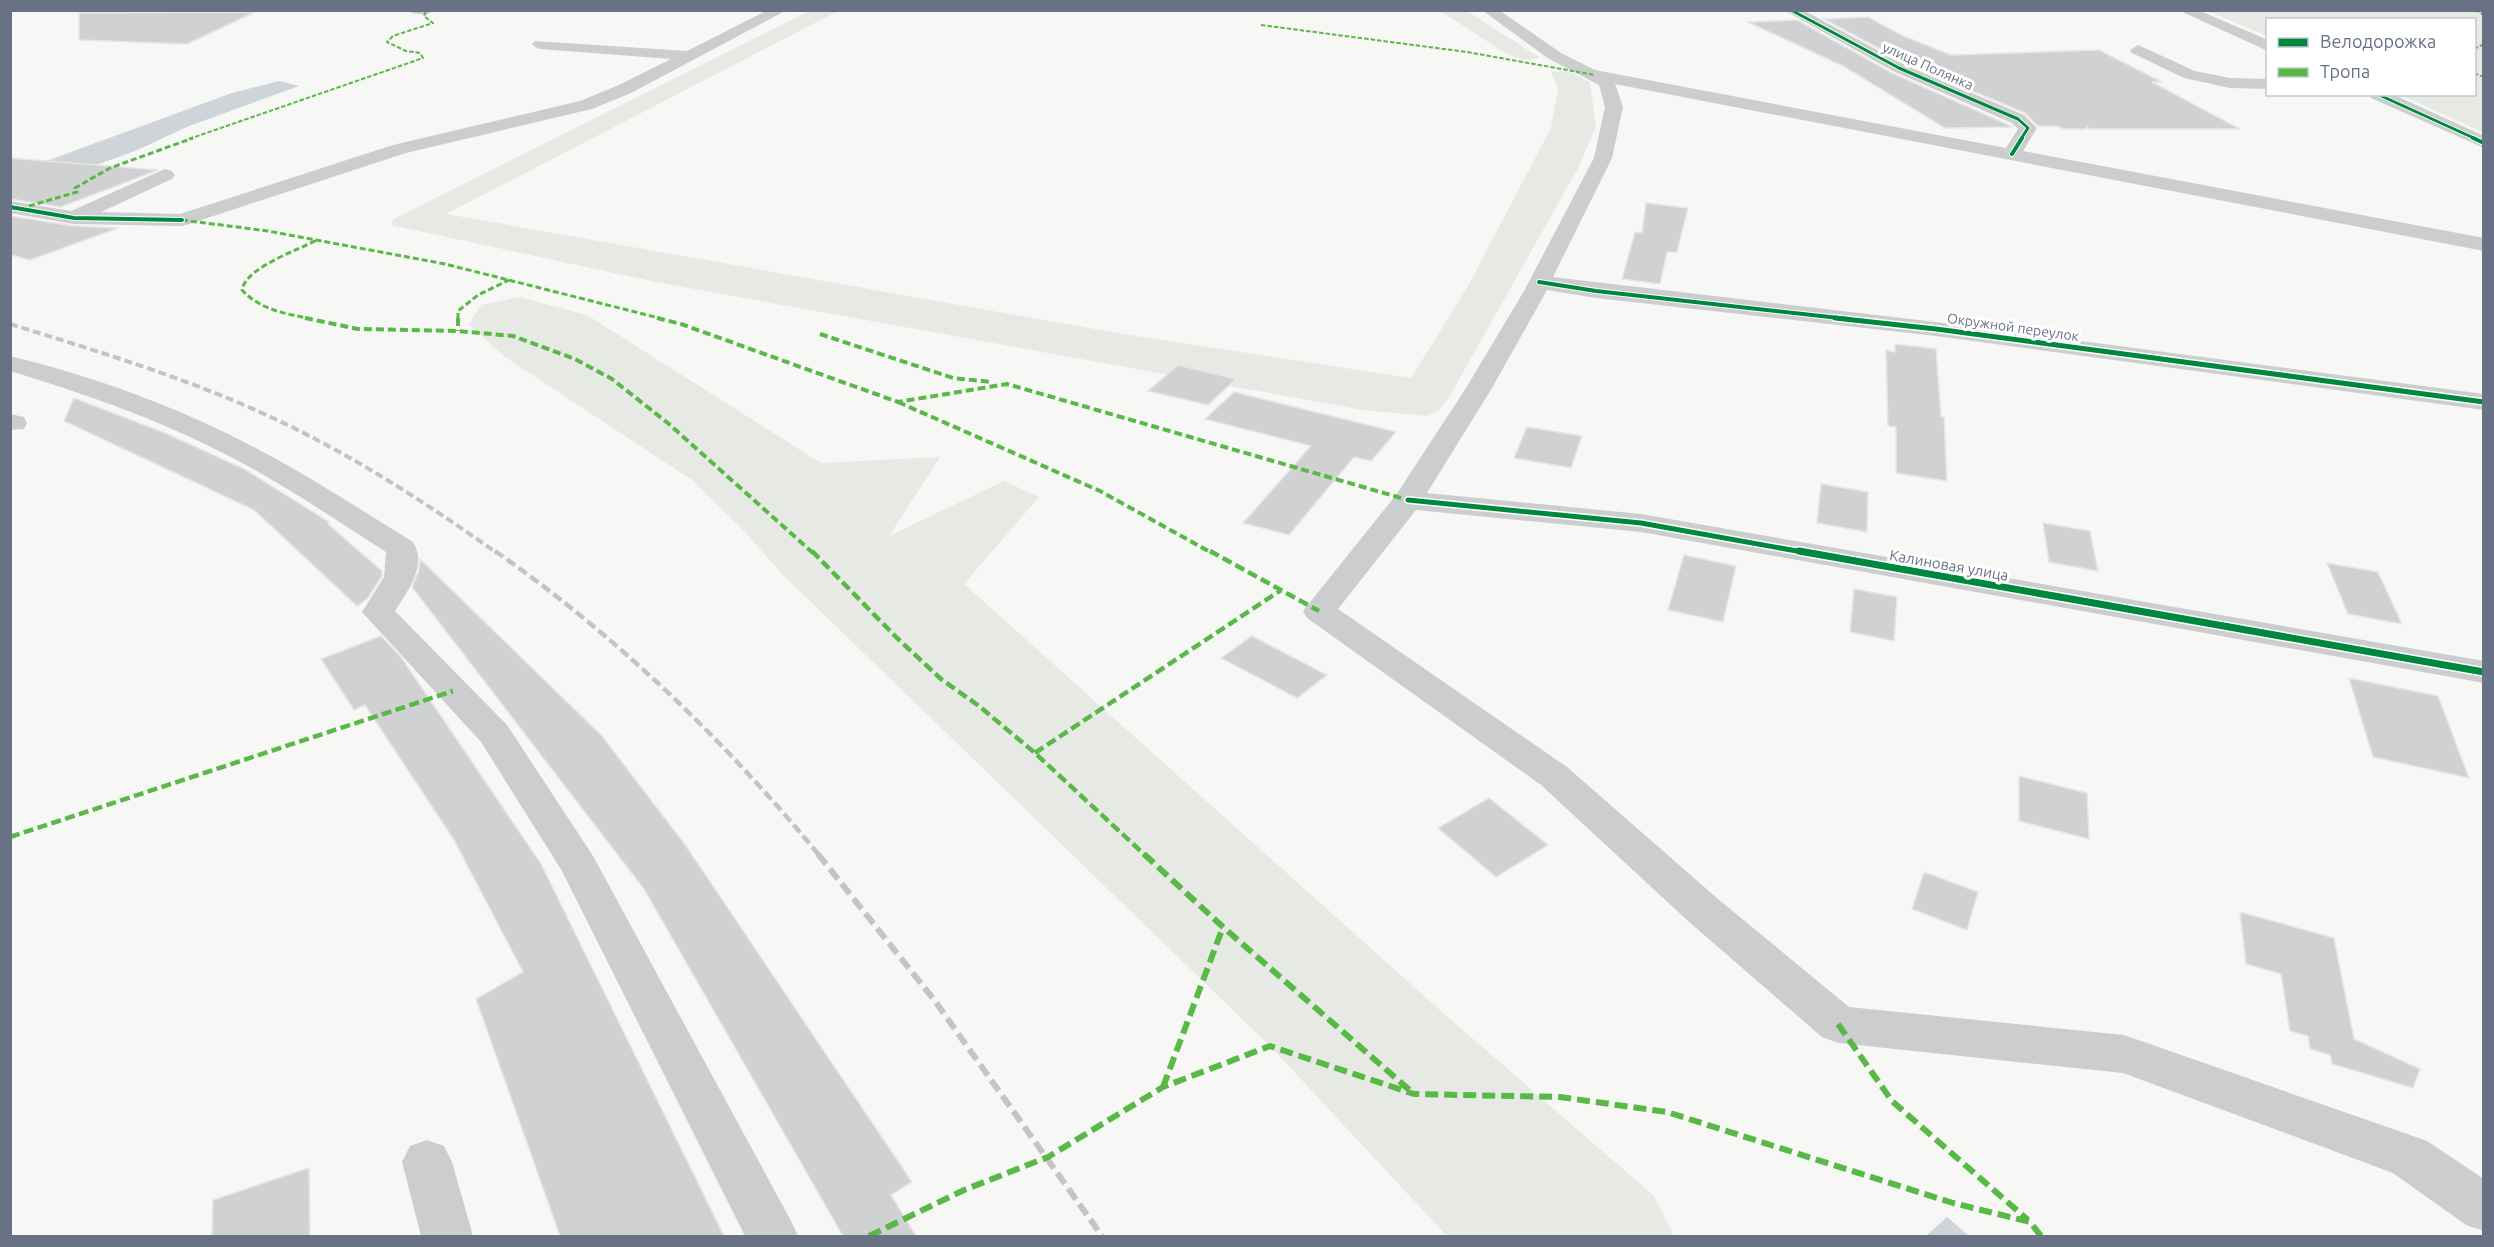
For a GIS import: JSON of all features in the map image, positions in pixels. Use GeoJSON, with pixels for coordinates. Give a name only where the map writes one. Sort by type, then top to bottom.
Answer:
{"type":"FeatureCollection","features":[{"type":"Feature","properties":{"kind":"street"},"geometry":{"type":"LineString","coordinates":[[416,10],[426,11]]}},
{"type":"Feature","properties":{"kind":"street"},"geometry":{"type":"LineString","coordinates":[[10,207],[74,218],[182,220],[400,149],[586,105],[626,89],[780,10]]}},
{"type":"Feature","properties":{"kind":"street"},"geometry":{"type":"LineString","coordinates":[[1489,10],[1555,56],[1606,82],[1614,107],[1603,158],[1539,282],[1479,388],[1408,500],[1319,611],[1554,776],[1703,910],[1838,1024],[2124,1054],[2410,1157],[2484,1208]]}},
{"type":"Feature","properties":{"kind":"street","name":"улица Полянка"},"geometry":{"type":"LineString","coordinates":[[1791,10],[1899,68],[2018,119],[2028,128],[2012,154]]}},
{"type":"Feature","properties":{"kind":"street"},"geometry":{"type":"LineString","coordinates":[[2185,10],[2266,45]]}},
{"type":"Feature","properties":{"kind":"street"},"geometry":{"type":"LineString","coordinates":[[540,44],[687,56]]}},
{"type":"Feature","properties":{"kind":"street"},"geometry":{"type":"LineString","coordinates":[[2138,50],[2200,78],[2266,84]]}},
{"type":"Feature","properties":{"kind":"street"},"geometry":{"type":"LineString","coordinates":[[1595,75],[2484,245]]}},
{"type":"Feature","properties":{"kind":"street"},"geometry":{"type":"LineString","coordinates":[[2381,96],[2484,142]]}},
{"type":"Feature","properties":{"kind":"street"},"geometry":{"type":"LineString","coordinates":[[74,218],[165,175]]}},
{"type":"Feature","properties":{"kind":"street","name":"Окружной переулок"},"geometry":{"type":"LineString","coordinates":[[1539,282],[1628,295],[1936,329],[2484,402]]}},
{"type":"Feature","properties":{"kind":"street"},"geometry":{"type":"LineString","coordinates":[[10,363],[72,382],[205,434],[288,478],[402,549],[400,577],[378,612],[494,734],[579,867],[772,1236]]}},
{"type":"Feature","properties":{"kind":"street","name":"Калиновая улица"},"geometry":{"type":"LineString","coordinates":[[1408,500],[1641,523],[2484,672]]}},
{"type":"Feature","properties":{"kind":"street"},"geometry":{"type":"LineString","coordinates":[[427,1162],[447,1236]]}},
{"type":"Feature","properties":{"kind":"shaded area"},"geometry":{"type":"Polygon","coordinates":[[[809,11],[838,11],[446,214],[1123,334],[1411,378],[1467,288],[1551,128],[1558,88],[1551,72],[1568,71],[1590,82],[1596,127],[1577,170],[1449,397],[1439,410],[1428,416],[1363,410],[656,282],[391,225],[394,219],[809,11]]]}},
{"type":"Feature","properties":{"kind":"shaded area"},"geometry":{"type":"Polygon","coordinates":[[[1440,11],[1467,11],[1539,57],[1529,60],[1510,56],[1440,11]]]}},
{"type":"Feature","properties":{"kind":"shaded area"},"geometry":{"type":"Polygon","coordinates":[[[2208,11],[2483,11],[2483,132],[2402,96],[2476,96],[2476,18],[2266,18],[2266,36],[2208,11]]]}},
{"type":"Feature","properties":{"kind":"shaded area"},"geometry":{"type":"Polygon","coordinates":[[[279,81],[299,86],[189,126],[135,151],[96,165],[92,171],[11,174],[232,93],[279,81]]]}},
{"type":"Feature","properties":{"kind":"shaded area"},"geometry":{"type":"Polygon","coordinates":[[[519,297],[587,315],[821,463],[940,457],[889,536],[1004,481],[1039,497],[964,584],[1434,1005],[1654,1196],[1674,1236],[1447,1236],[1270,1046],[783,575],[744,531],[692,480],[505,357],[469,324],[481,305],[519,297]]]}},
{"type":"Feature","properties":{"kind":"shaded area"},"geometry":{"type":"Polygon","coordinates":[[[1947,1217],[1969,1236],[1926,1236],[1947,1217]]]}},
{"type":"Feature","properties":{"kind":"building"},"geometry":{"type":"Polygon","coordinates":[[[255,12],[187,44],[79,40],[79,13],[255,12]]]}},
{"type":"Feature","properties":{"kind":"building"},"geometry":{"type":"Polygon","coordinates":[[[1868,17],[1903,36],[1951,55],[2099,50],[2162,82],[2152,82],[2240,129],[2089,129],[2087,126],[2086,129],[2063,129],[2058,126],[2038,126],[2025,113],[1906,63],[1824,19],[1868,17]]]}},
{"type":"Feature","properties":{"kind":"building"},"geometry":{"type":"Polygon","coordinates":[[[1797,20],[1892,73],[2013,127],[1945,128],[1843,66],[1748,22],[1797,20]]]}},
{"type":"Feature","properties":{"kind":"building"},"geometry":{"type":"Polygon","coordinates":[[[10,158],[158,170],[61,207],[10,199],[10,158]]]}},
{"type":"Feature","properties":{"kind":"building"},"geometry":{"type":"Polygon","coordinates":[[[1646,203],[1688,208],[1677,252],[1667,252],[1660,284],[1622,279],[1635,232],[1642,233],[1646,203]]]}},
{"type":"Feature","properties":{"kind":"building"},"geometry":{"type":"Polygon","coordinates":[[[10,216],[74,226],[118,228],[30,260],[10,255],[10,216]]]}},
{"type":"Feature","properties":{"kind":"building"},"geometry":{"type":"Polygon","coordinates":[[[1895,344],[1936,349],[1941,417],[1944,417],[1947,481],[1896,473],[1896,427],[1888,426],[1886,350],[1895,352],[1895,344]]]}},
{"type":"Feature","properties":{"kind":"building"},"geometry":{"type":"Polygon","coordinates":[[[1178,365],[1236,379],[1208,405],[1148,391],[1178,365]]]}},
{"type":"Feature","properties":{"kind":"building"},"geometry":{"type":"Polygon","coordinates":[[[1234,392],[1396,432],[1371,461],[1354,457],[1289,535],[1243,523],[1311,446],[1205,419],[1234,392]]]}},
{"type":"Feature","properties":{"kind":"building"},"geometry":{"type":"Polygon","coordinates":[[[74,398],[165,433],[244,469],[329,522],[328,524],[382,571],[382,576],[368,598],[357,606],[254,510],[64,421],[74,398]]]}},
{"type":"Feature","properties":{"kind":"building"},"geometry":{"type":"Polygon","coordinates":[[[1527,427],[1582,436],[1571,468],[1514,458],[1527,427]]]}},
{"type":"Feature","properties":{"kind":"building"},"geometry":{"type":"Polygon","coordinates":[[[1821,484],[1868,492],[1867,532],[1817,523],[1821,484]]]}},
{"type":"Feature","properties":{"kind":"building"},"geometry":{"type":"Polygon","coordinates":[[[2043,523],[2090,531],[2098,571],[2049,562],[2043,523]]]}},
{"type":"Feature","properties":{"kind":"building"},"geometry":{"type":"Polygon","coordinates":[[[1684,555],[1736,566],[1723,622],[1668,610],[1684,555]]]}},
{"type":"Feature","properties":{"kind":"building"},"geometry":{"type":"Polygon","coordinates":[[[420,559],[602,736],[686,846],[912,1182],[891,1195],[916,1236],[843,1236],[644,889],[412,587],[419,570],[420,559]]]}},
{"type":"Feature","properties":{"kind":"building"},"geometry":{"type":"Polygon","coordinates":[[[2327,563],[2378,572],[2402,624],[2348,614],[2327,563]]]}},
{"type":"Feature","properties":{"kind":"building"},"geometry":{"type":"Polygon","coordinates":[[[1854,589],[1897,597],[1894,641],[1850,632],[1854,589]]]}},
{"type":"Feature","properties":{"kind":"building"},"geometry":{"type":"Polygon","coordinates":[[[381,636],[401,657],[541,864],[724,1236],[560,1236],[476,999],[523,972],[454,840],[365,705],[354,710],[321,659],[381,636]]]}},
{"type":"Feature","properties":{"kind":"building"},"geometry":{"type":"Polygon","coordinates":[[[1252,636],[1327,675],[1297,698],[1221,658],[1252,636]]]}},
{"type":"Feature","properties":{"kind":"building"},"geometry":{"type":"Polygon","coordinates":[[[2349,678],[2438,696],[2469,778],[2373,757],[2349,678]]]}},
{"type":"Feature","properties":{"kind":"building"},"geometry":{"type":"Polygon","coordinates":[[[2019,776],[2087,793],[2089,839],[2019,821],[2019,776]]]}},
{"type":"Feature","properties":{"kind":"building"},"geometry":{"type":"Polygon","coordinates":[[[1489,798],[1548,845],[1496,877],[1438,828],[1489,798]]]}},
{"type":"Feature","properties":{"kind":"building"},"geometry":{"type":"Polygon","coordinates":[[[1924,872],[1978,892],[1967,930],[1912,909],[1924,872]]]}},
{"type":"Feature","properties":{"kind":"building"},"geometry":{"type":"Polygon","coordinates":[[[2240,912],[2334,938],[2354,1039],[2420,1069],[2413,1088],[2332,1064],[2330,1055],[2310,1049],[2308,1036],[2290,1031],[2281,974],[2246,964],[2240,912]]]}},
{"type":"Feature","properties":{"kind":"building"},"geometry":{"type":"Polygon","coordinates":[[[309,1168],[310,1236],[212,1236],[213,1200],[309,1168]]]}},
{"type":"Feature","properties":{"kind":"railway"},"geometry":{"type":"LineString","coordinates":[[10,324],[178,379],[275,419],[389,481],[497,553]]}},
{"type":"Feature","properties":{"kind":"railway"},"geometry":{"type":"LineString","coordinates":[[495,551],[584,618],[668,692],[746,771],[819,855]]}},
{"type":"Feature","properties":{"kind":"railway"},"geometry":{"type":"LineString","coordinates":[[818,854],[935,1001],[1102,1236]]}},
{"type":"Feature","properties":{"kind":"marked path"},"geometry":{"type":"LineString","coordinates":[[2475,10],[2484,15]]}},
{"type":"Feature","properties":{"kind":"marked path"},"geometry":{"type":"LineString","coordinates":[[29,206],[77,192],[75,188],[97,174],[124,163],[423,58],[420,53],[406,51],[387,42],[393,36],[433,23],[424,16],[426,11]]}},
{"type":"Feature","properties":{"kind":"marked path"},"geometry":{"type":"LineString","coordinates":[[1261,25],[1467,52],[1595,75]]}},
{"type":"Feature","properties":{"kind":"marked path"},"geometry":{"type":"LineString","coordinates":[[2476,48],[2484,44]]}},
{"type":"Feature","properties":{"kind":"marked path"},"geometry":{"type":"LineString","coordinates":[[2476,74],[2484,77]]}},
{"type":"Feature","properties":{"kind":"marked path"},"geometry":{"type":"LineString","coordinates":[[182,220],[268,231],[445,264],[569,295],[681,324],[898,402],[1007,384],[1408,500]]}},
{"type":"Feature","properties":{"kind":"marked path"},"geometry":{"type":"LineString","coordinates":[[317,240],[253,272],[243,283],[242,290],[249,298],[274,311],[358,329],[458,331],[513,336],[575,359],[612,379],[669,424],[806,545],[897,638],[941,679],[979,706],[1035,753],[1223,927],[1414,1094]]}},
{"type":"Feature","properties":{"kind":"marked path"},"geometry":{"type":"LineString","coordinates":[[458,331],[458,311],[478,295],[509,280]]}},
{"type":"Feature","properties":{"kind":"marked path"},"geometry":{"type":"LineString","coordinates":[[820,334],[953,378],[992,382]]}},
{"type":"Feature","properties":{"kind":"marked path"},"geometry":{"type":"LineString","coordinates":[[898,402],[1100,491],[1319,611]]}},
{"type":"Feature","properties":{"kind":"marked path"},"geometry":{"type":"LineString","coordinates":[[1035,753],[1281,590]]}},
{"type":"Feature","properties":{"kind":"marked path"},"geometry":{"type":"LineString","coordinates":[[10,837],[453,691]]}},
{"type":"Feature","properties":{"kind":"marked path"},"geometry":{"type":"LineString","coordinates":[[1163,1087],[1223,927]]}},
{"type":"Feature","properties":{"kind":"marked path"},"geometry":{"type":"LineString","coordinates":[[1838,1024],[1892,1101],[2028,1220]]}},
{"type":"Feature","properties":{"kind":"marked path"},"geometry":{"type":"LineString","coordinates":[[869,1236],[964,1190],[1048,1157],[1163,1087],[1270,1046],[1414,1094],[1560,1097],[1667,1112],[1953,1203],[2030,1222],[2041,1236]]}},
{"type":"Feature","properties":{"kind":"cycle path"},"geometry":{"type":"LineString","coordinates":[[1791,10],[1899,68],[2018,119],[2028,128],[2012,154]]}},
{"type":"Feature","properties":{"kind":"cycle path"},"geometry":{"type":"LineString","coordinates":[[2381,96],[2484,143]]}},
{"type":"Feature","properties":{"kind":"cycle path"},"geometry":{"type":"LineString","coordinates":[[10,207],[74,218],[182,220]]}},
{"type":"Feature","properties":{"kind":"cycle path"},"geometry":{"type":"LineString","coordinates":[[1539,282],[1596,291],[1936,329],[2484,402]]}},
{"type":"Feature","properties":{"kind":"cycle path"},"geometry":{"type":"LineString","coordinates":[[1408,500],[1641,523],[2484,672]]}}]}
